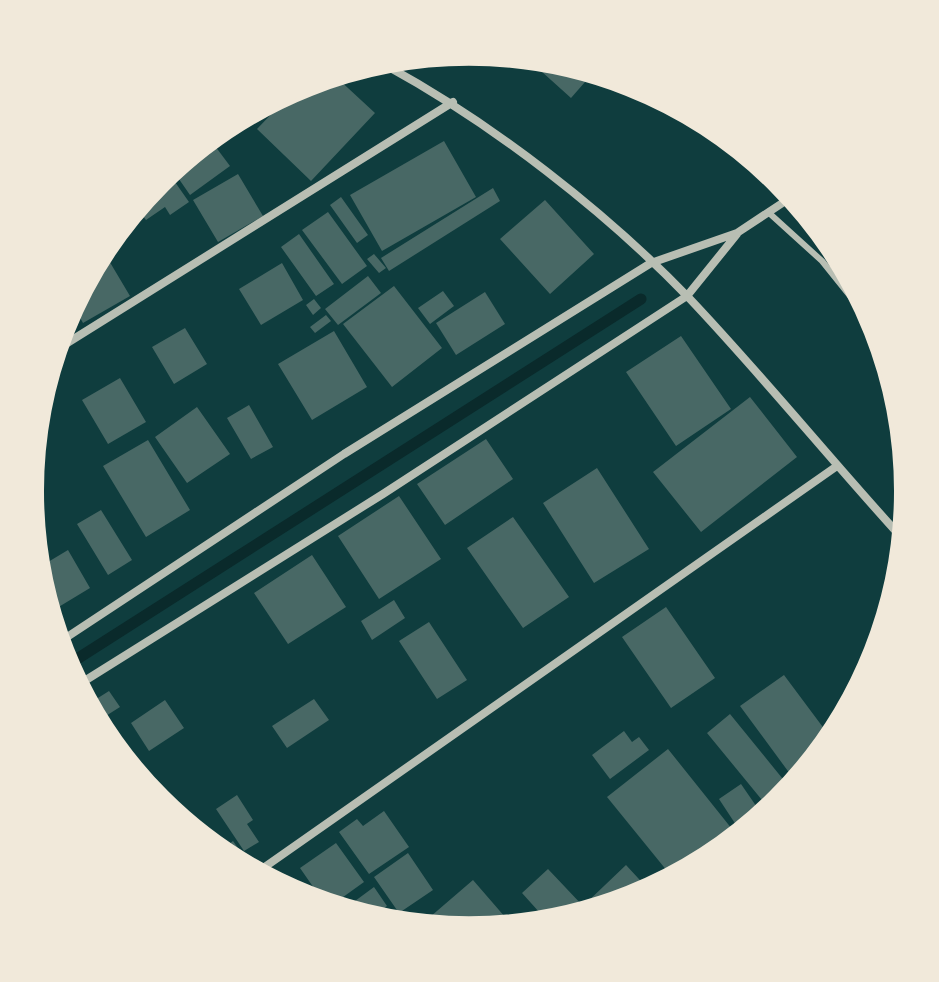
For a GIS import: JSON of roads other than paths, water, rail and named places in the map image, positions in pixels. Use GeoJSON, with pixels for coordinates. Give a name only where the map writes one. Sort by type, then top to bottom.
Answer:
{"type":"FeatureCollection","features":[{"type":"Feature","properties":{"kind":"street"},"geometry":{"type":"LineString","coordinates":[[395,70],[453,102],[561,183],[687,296],[895,530]]}},
{"type":"Feature","properties":{"kind":"street"},"geometry":{"type":"LineString","coordinates":[[70,341],[453,102]]}},
{"type":"Feature","properties":{"kind":"street"},"geometry":{"type":"LineString","coordinates":[[68,636],[344,454],[651,263],[737,233],[784,202]]}},
{"type":"Feature","properties":{"kind":"street"},"geometry":{"type":"LineString","coordinates":[[86,680],[383,494],[687,296],[737,233]]}},
{"type":"Feature","properties":{"kind":"street"},"geometry":{"type":"LineString","coordinates":[[266,866],[837,466]]}},
{"type":"Feature","properties":{"kind":"lane"},"geometry":{"type":"LineString","coordinates":[[768,212],[822,261],[849,295]]}},
{"type":"Feature","properties":{"kind":"waterway"},"geometry":{"type":"LineString","coordinates":[[77,659],[641,299]]}}]}
